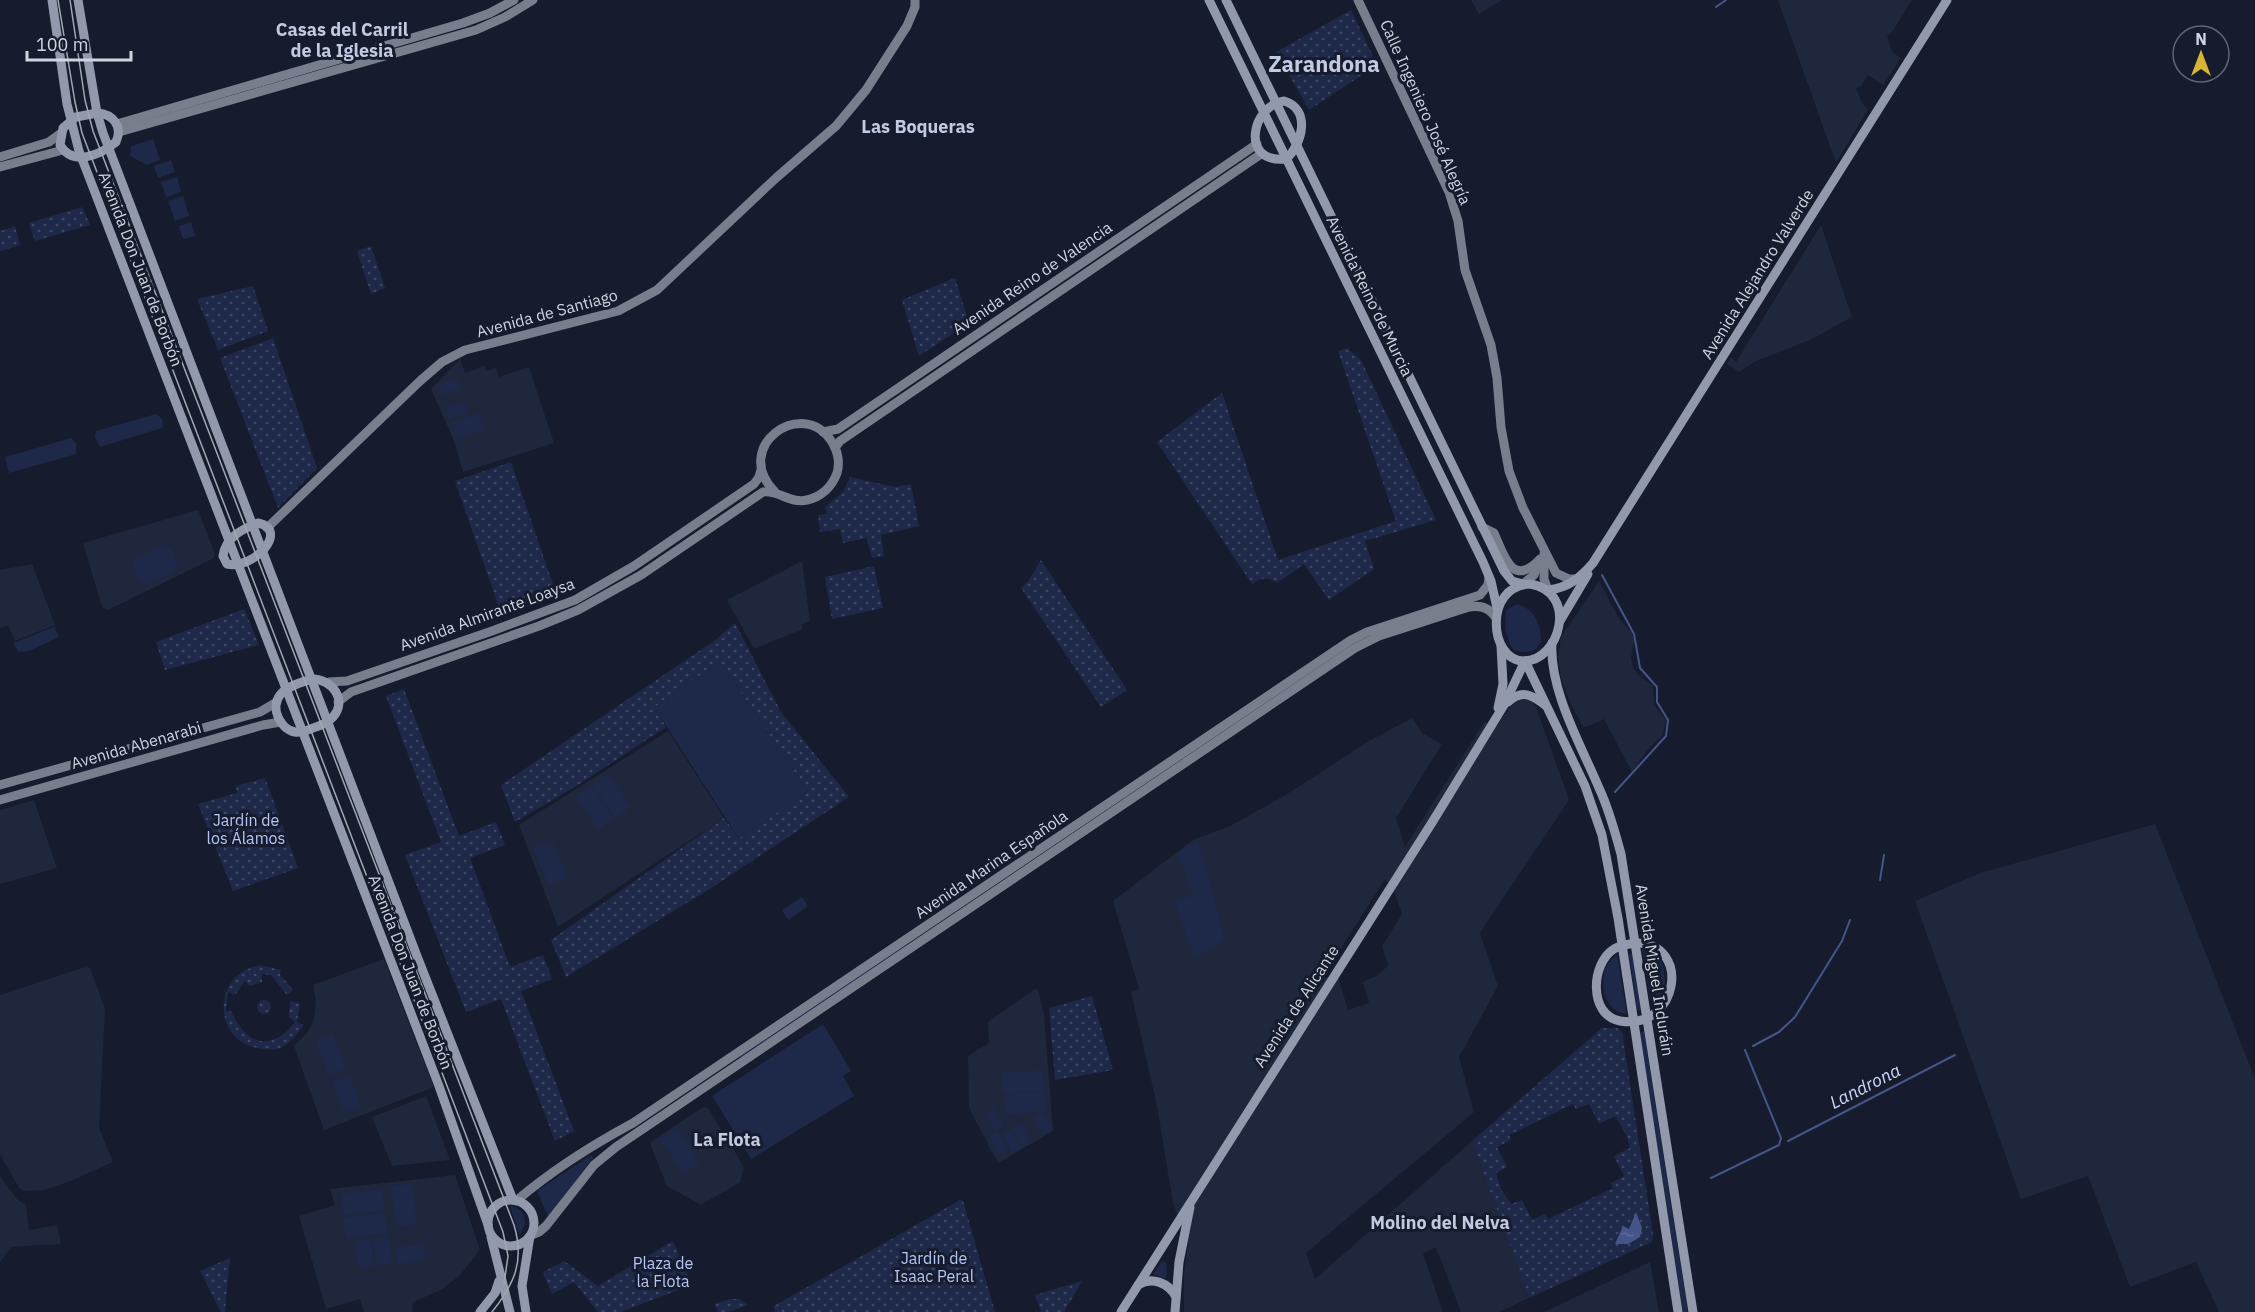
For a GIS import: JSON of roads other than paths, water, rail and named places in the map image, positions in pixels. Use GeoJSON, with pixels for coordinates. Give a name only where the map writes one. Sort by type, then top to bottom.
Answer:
{"type":"FeatureCollection","features":[{"type":"Feature","properties":{"kind":"main road","name":"Avenida Don Juan de Borbón"},"geometry":{"type":"LineString","coordinates":[[52,0],[70,120],[82,157],[166,372],[228,541],[224,549],[224,561],[233,565],[238,564],[439,1086],[489,1228],[510,1312]]}},
{"type":"Feature","properties":{"kind":"main road","name":"Avenida Don Juan de Borbón"},"geometry":{"type":"LineString","coordinates":[[78,0],[97,113],[108,148],[329,720],[421,966],[514,1200]]}},
{"type":"Feature","properties":{"kind":"main road"},"geometry":{"type":"LineString","coordinates":[[118,128],[474,20],[514,0]]}},
{"type":"Feature","properties":{"kind":"main road"},"geometry":{"type":"LineString","coordinates":[[118,128],[476,30],[533,0]]}},
{"type":"Feature","properties":{"kind":"main road","name":"Avenida de Santiago"},"geometry":{"type":"LineString","coordinates":[[267,528],[377,421],[442,362],[465,350],[618,312],[664,284],[776,178],[836,126],[866,90],[907,26],[915,7],[915,0]]}},
{"type":"Feature","properties":{"kind":"main road","name":"Avenida Reino de Murcia"},"geometry":{"type":"LineString","coordinates":[[1209,0],[1489,577],[1497,613]]}},
{"type":"Feature","properties":{"kind":"main road","name":"Avenida Reino de Murcia"},"geometry":{"type":"LineString","coordinates":[[1226,0],[1482,527],[1507,576],[1523,584]]}},
{"type":"Feature","properties":{"kind":"main road","name":"Calle Ingeniero José Alegría"},"geometry":{"type":"LineString","coordinates":[[1358,0],[1449,192],[1458,221],[1464,270],[1491,345],[1509,471],[1523,508],[1543,553],[1556,573],[1569,579],[1578,579]]}},
{"type":"Feature","properties":{"kind":"main road","name":"Avenida Alejandro Valverde"},"geometry":{"type":"LineString","coordinates":[[1593,563],[1947,0]]}},
{"type":"Feature","properties":{"kind":"main road"},"geometry":{"type":"LineString","coordinates":[[1284,101],[1290,103],[1300,117],[1303,126],[1297,147],[1286,159],[1273,159],[1261,154],[1257,144],[1258,124],[1264,112],[1276,103],[1284,101]]}},
{"type":"Feature","properties":{"kind":"main road"},"geometry":{"type":"LineString","coordinates":[[0,157],[50,142],[60,134],[70,120],[83,115],[97,113],[107,115],[118,128],[116,142],[98,153],[82,157],[68,155],[63,150],[60,145],[60,134]]}},
{"type":"Feature","properties":{"kind":"main road","name":"Avenida Reino de Valencia"},"geometry":{"type":"LineString","coordinates":[[823,432],[838,429],[1257,144]]}},
{"type":"Feature","properties":{"kind":"main road"},"geometry":{"type":"LineString","coordinates":[[0,167],[63,150]]}},
{"type":"Feature","properties":{"kind":"main road","name":"Avenida Reino de Valencia"},"geometry":{"type":"LineString","coordinates":[[836,448],[840,441],[909,393],[1261,154]]}},
{"type":"Feature","properties":{"kind":"main road"},"geometry":{"type":"LineString","coordinates":[[799,423],[814,426],[823,432],[836,448],[838,462],[836,474],[830,486],[810,500],[797,501],[782,497],[768,486],[761,470],[763,447],[777,430],[799,423]]}},
{"type":"Feature","properties":{"kind":"main road","name":"Avenida Almirante Loaysa"},"geometry":{"type":"LineString","coordinates":[[329,682],[347,681],[562,606],[621,575],[754,484],[761,470]]}},
{"type":"Feature","properties":{"kind":"main road","name":"Avenida Almirante Loaysa"},"geometry":{"type":"LineString","coordinates":[[338,702],[346,694],[578,610],[641,575],[760,494],[775,492]]}},
{"type":"Feature","properties":{"kind":"main road"},"geometry":{"type":"LineString","coordinates":[[228,541],[240,531],[254,524],[262,524],[267,528]]}},
{"type":"Feature","properties":{"kind":"main road"},"geometry":{"type":"LineString","coordinates":[[1482,527],[1494,533],[1507,564],[1513,569],[1519,571],[1531,567],[1543,553]]}},
{"type":"Feature","properties":{"kind":"main road","name":"Avenida Don Juan de Borbón"},"geometry":{"type":"LineString","coordinates":[[264,552],[269,541],[267,528]]}},
{"type":"Feature","properties":{"kind":"main road"},"geometry":{"type":"LineString","coordinates":[[238,564],[264,552]]}},
{"type":"Feature","properties":{"kind":"main road"},"geometry":{"type":"LineString","coordinates":[[1523,584],[1534,575],[1543,553]]}},
{"type":"Feature","properties":{"kind":"main road"},"geometry":{"type":"LineString","coordinates":[[1543,553],[1544,579],[1548,590]]}},
{"type":"Feature","properties":{"kind":"main road"},"geometry":{"type":"LineString","coordinates":[[1548,590],[1578,579],[1593,563]]}},
{"type":"Feature","properties":{"kind":"main road"},"geometry":{"type":"LineString","coordinates":[[1559,623],[1559,607],[1553,595],[1537,585],[1517,585],[1506,593],[1497,613],[1502,645],[1510,656],[1525,661],[1543,655],[1552,643],[1559,623],[1593,563]]}},
{"type":"Feature","properties":{"kind":"main road","name":"Avenida Marina Española"},"geometry":{"type":"LineString","coordinates":[[514,1200],[611,1135],[633,1123],[1351,640],[1366,632],[1474,598],[1486,589],[1489,577]]}},
{"type":"Feature","properties":{"kind":"main road","name":"Avenida Marina Española"},"geometry":{"type":"LineString","coordinates":[[530,1236],[546,1226],[601,1158],[1363,643],[1469,608],[1478,607],[1497,613]]}},
{"type":"Feature","properties":{"kind":"main road"},"geometry":{"type":"LineString","coordinates":[[445,659],[458,647],[483,638],[492,631]]}},
{"type":"Feature","properties":{"kind":"main road","name":"Avenida Miguel Induráin"},"geometry":{"type":"LineString","coordinates":[[1552,643],[1553,665],[1564,704],[1604,798],[1617,839],[1636,943],[1693,1312]]}},
{"type":"Feature","properties":{"kind":"main road","name":"Avenida de Alicante"},"geometry":{"type":"LineString","coordinates":[[1496,716],[1503,684],[1502,645]]}},
{"type":"Feature","properties":{"kind":"main road"},"geometry":{"type":"LineString","coordinates":[[396,676],[436,658],[444,647]]}},
{"type":"Feature","properties":{"kind":"main road","name":"Avenida de Alicante"},"geometry":{"type":"LineString","coordinates":[[1121,1312],[1504,705],[1525,661]]}},
{"type":"Feature","properties":{"kind":"main road","name":"Avenida Miguel Induráin"},"geometry":{"type":"LineString","coordinates":[[1525,661],[1585,786],[1599,824],[1609,866],[1678,1312]]}},
{"type":"Feature","properties":{"kind":"main road"},"geometry":{"type":"LineString","coordinates":[[312,679],[329,682],[336,692],[338,702],[336,713],[329,720],[302,732],[292,731],[281,722],[277,702],[279,696],[286,690],[312,679]]}},
{"type":"Feature","properties":{"kind":"main road"},"geometry":{"type":"LineString","coordinates":[[1504,705],[1513,697],[1525,694],[1534,696],[1548,707]]}},
{"type":"Feature","properties":{"kind":"main road","name":"Avenida Abenarabi"},"geometry":{"type":"LineString","coordinates":[[0,785],[260,712],[277,702]]}},
{"type":"Feature","properties":{"kind":"main road","name":"Avenida Abenarabi"},"geometry":{"type":"LineString","coordinates":[[0,800],[263,725],[281,722]]}},
{"type":"Feature","properties":{"kind":"main road"},"geometry":{"type":"LineString","coordinates":[[1636,943],[1647,944],[1659,949],[1666,958],[1671,972],[1671,986],[1668,998],[1659,1012],[1647,1018],[1619,1021],[1603,1008],[1598,996],[1598,973],[1603,961],[1613,949],[1636,943]]}},
{"type":"Feature","properties":{"kind":"main road"},"geometry":{"type":"LineString","coordinates":[[1175,1312],[1184,1234],[1195,1194]]}},
{"type":"Feature","properties":{"kind":"main road"},"geometry":{"type":"LineString","coordinates":[[526,1312],[522,1286],[534,1224],[532,1216],[526,1205],[514,1200],[505,1201],[494,1207],[488,1218],[489,1228],[495,1239],[507,1245],[518,1244],[530,1236]]}},
{"type":"Feature","properties":{"kind":"main road"},"geometry":{"type":"LineString","coordinates":[[480,1312],[497,1290],[500,1271]]}},
{"type":"Feature","properties":{"kind":"main road"},"geometry":{"type":"LineString","coordinates":[[1147,1271],[1156,1281],[1170,1288],[1176,1297]]}},
{"type":"Feature","properties":{"kind":"main road"},"geometry":{"type":"LineString","coordinates":[[1136,1288],[1142,1283],[1156,1281]]}},
{"type":"Feature","properties":{"kind":"water"},"geometry":{"type":"Polygon","coordinates":[[[1636,1212],[1642,1228],[1640,1237],[1628,1244],[1615,1244],[1623,1226],[1629,1229],[1636,1212]]]}},
{"type":"Feature","properties":{"kind":"waterway"},"geometry":{"type":"LineString","coordinates":[[1716,7],[1726,0]]}},
{"type":"Feature","properties":{"kind":"waterway"},"geometry":{"type":"LineString","coordinates":[[1602,575],[1634,634],[1640,668],[1657,687],[1657,702],[1668,720],[1666,736],[1615,792]]}},
{"type":"Feature","properties":{"kind":"waterway","name":"Landrona"},"geometry":{"type":"LineString","coordinates":[[1880,880],[1884,855]]}},
{"type":"Feature","properties":{"kind":"waterway","name":"Landrona"},"geometry":{"type":"LineString","coordinates":[[1753,1046],[1779,1032],[1795,1017],[1842,941],[1850,920]]}},
{"type":"Feature","properties":{"kind":"waterway","name":"Landrona"},"geometry":{"type":"LineString","coordinates":[[1711,1178],[1779,1145],[1781,1138],[1745,1050]]}},
{"type":"Feature","properties":{"kind":"waterway","name":"Landrona"},"geometry":{"type":"LineString","coordinates":[[1788,1141],[1955,1055]]}},
{"type":"Feature","properties":{"kind":"tram line"},"geometry":{"type":"LineString","coordinates":[[58,0],[82,133],[503,1232],[508,1256],[504,1284]]}},
{"type":"Feature","properties":{"kind":"tram line"},"geometry":{"type":"LineString","coordinates":[[70,0],[85,100],[93,131],[514,1225],[518,1261],[512,1282],[492,1312]]}},
{"type":"Feature","properties":{"kind":"district","name":"Casas del Carril de la Iglesia"},"geometry":{"type":"Point","coordinates":[342,39]}},
{"type":"Feature","properties":{"kind":"district","name":"Zarandona"},"geometry":{"type":"Point","coordinates":[1324,63]}},
{"type":"Feature","properties":{"kind":"district","name":"Las Boqueras"},"geometry":{"type":"Point","coordinates":[918,126]}},
{"type":"Feature","properties":{"kind":"district","name":"La Flota"},"geometry":{"type":"Point","coordinates":[727,1139]}},
{"type":"Feature","properties":{"kind":"district","name":"Molino del Nelva"},"geometry":{"type":"Point","coordinates":[1440,1222]}},
{"type":"Feature","properties":{"kind":"park label","name":"Jardín de los Álamos"},"geometry":{"type":"Point","coordinates":[246,829]}},
{"type":"Feature","properties":{"kind":"park label","name":"Jardín de Isaac Peral"},"geometry":{"type":"Point","coordinates":[934,1267]}},
{"type":"Feature","properties":{"kind":"park label","name":"Plaza de la Flota"},"geometry":{"type":"Point","coordinates":[663,1272]}}]}
